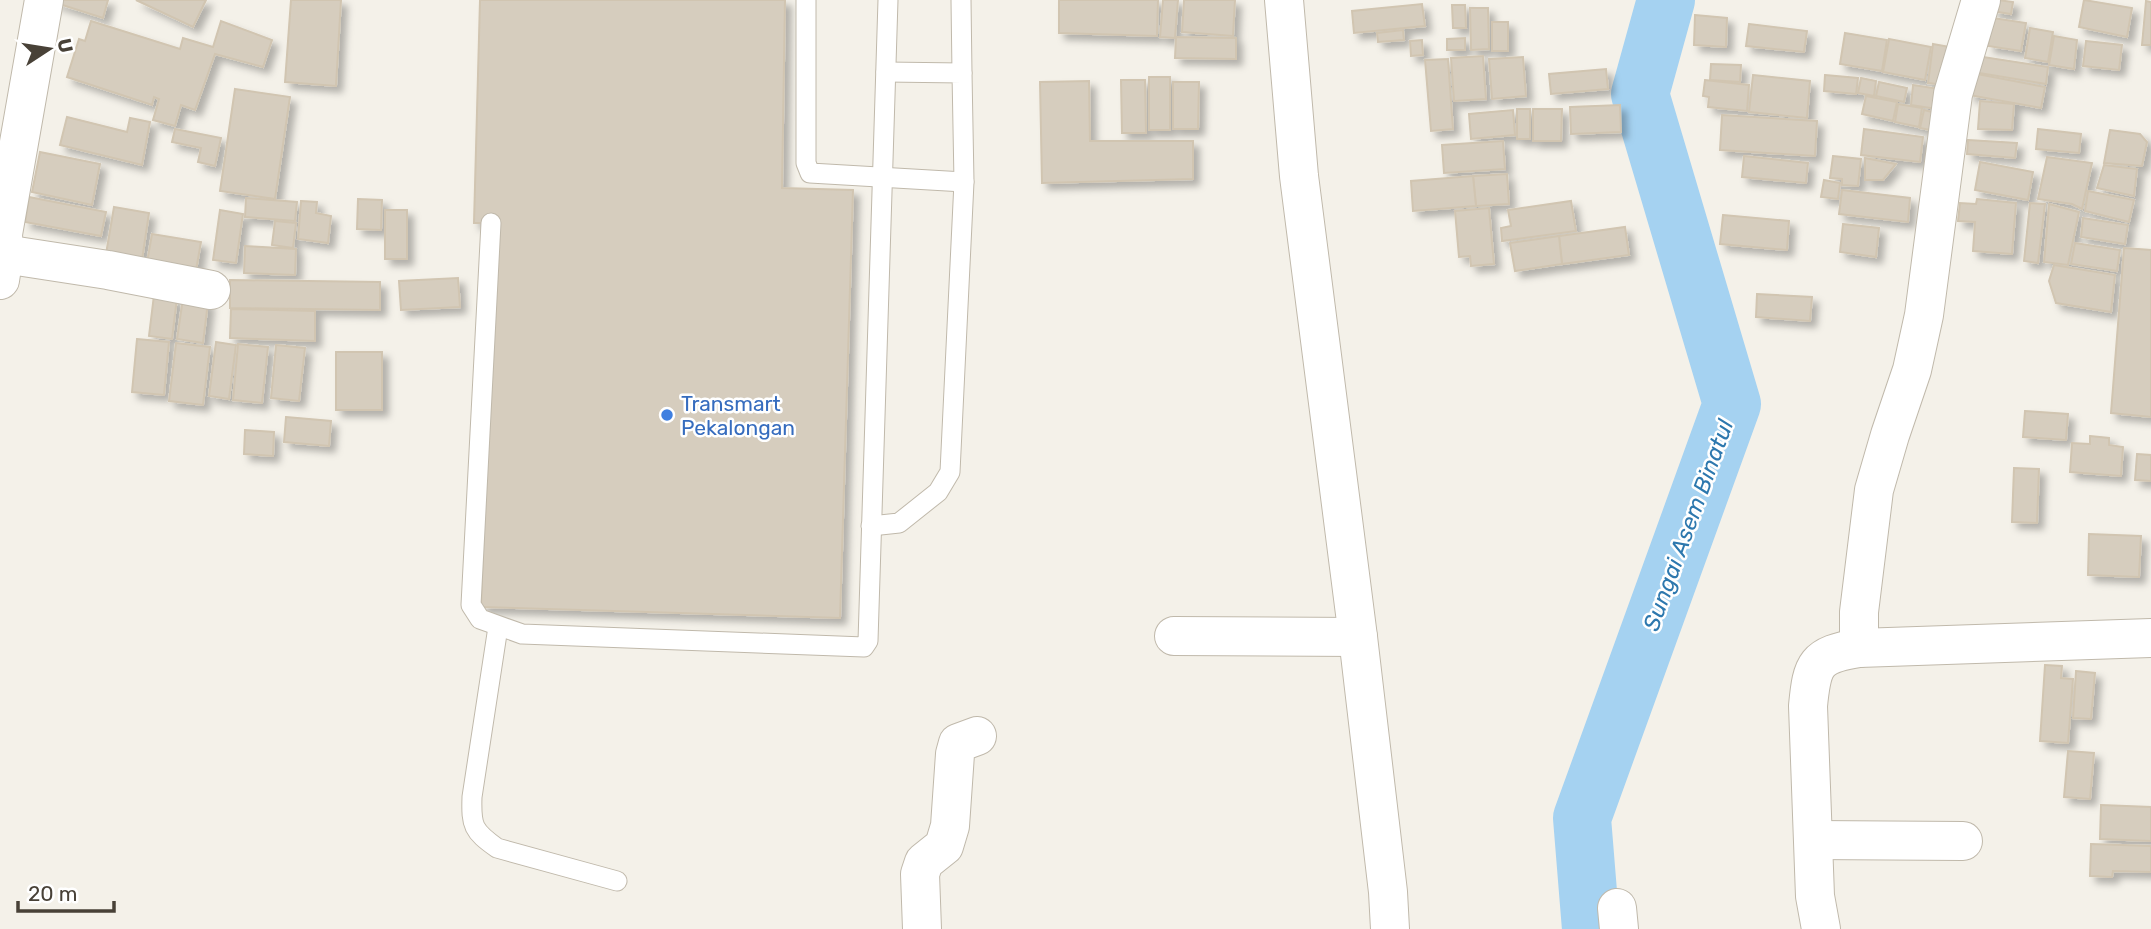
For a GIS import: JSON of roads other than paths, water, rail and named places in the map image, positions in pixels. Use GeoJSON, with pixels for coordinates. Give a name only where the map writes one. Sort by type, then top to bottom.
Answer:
{"type":"FeatureCollection","features":[{"type":"Feature","properties":{"kind":"street"},"geometry":{"type":"LineString","coordinates":[[44,0],[2,250],[211,290]]}},
{"type":"Feature","properties":{"kind":"street"},"geometry":{"type":"LineString","coordinates":[[1284,0],[1298,176],[1358,637],[1390,929]]}},
{"type":"Feature","properties":{"kind":"street"},"geometry":{"type":"LineString","coordinates":[[1859,648],[1859,612],[1874,490],[1912,370],[1924,315],[1953,94],[1982,0]]}},
{"type":"Feature","properties":{"kind":"street"},"geometry":{"type":"LineString","coordinates":[[1174,636],[1358,637]]}},
{"type":"Feature","properties":{"kind":"street"},"geometry":{"type":"LineString","coordinates":[[1821,929],[1815,896],[1809,757],[1810,685],[1814,667],[1819,662],[1838,653],[1859,648],[2151,638]]}},
{"type":"Feature","properties":{"kind":"street"},"geometry":{"type":"LineString","coordinates":[[922,929],[920,874],[924,862],[944,846],[950,826],[958,743],[977,736]]}},
{"type":"Feature","properties":{"kind":"street"},"geometry":{"type":"LineString","coordinates":[[1814,840],[1962,841]]}},
{"type":"Feature","properties":{"kind":"lane"},"geometry":{"type":"LineString","coordinates":[[806,0],[807,168],[810,173],[964,182]]}},
{"type":"Feature","properties":{"kind":"lane"},"geometry":{"type":"LineString","coordinates":[[491,223],[471,605],[480,619],[522,634],[864,646],[868,641],[888,0]]}},
{"type":"Feature","properties":{"kind":"lane"},"geometry":{"type":"LineString","coordinates":[[871,526],[900,523],[938,492],[950,472],[964,182],[961,0]]}},
{"type":"Feature","properties":{"kind":"lane"},"geometry":{"type":"LineString","coordinates":[[886,72],[962,73]]}},
{"type":"Feature","properties":{"kind":"lane"},"geometry":{"type":"LineString","coordinates":[[498,626],[472,797],[471,821],[482,837],[497,848],[617,881]]}},
{"type":"Feature","properties":{"kind":"waterway","name":"Sungai Asem Binatul"},"geometry":{"type":"LineString","coordinates":[[1591,929],[1582,818],[1732,404],[1640,94],[1666,0]]}},
{"type":"Feature","properties":{"kind":"place","name":"Transmart Pekalongan"},"geometry":{"type":"Point","coordinates":[667,415]}}]}
